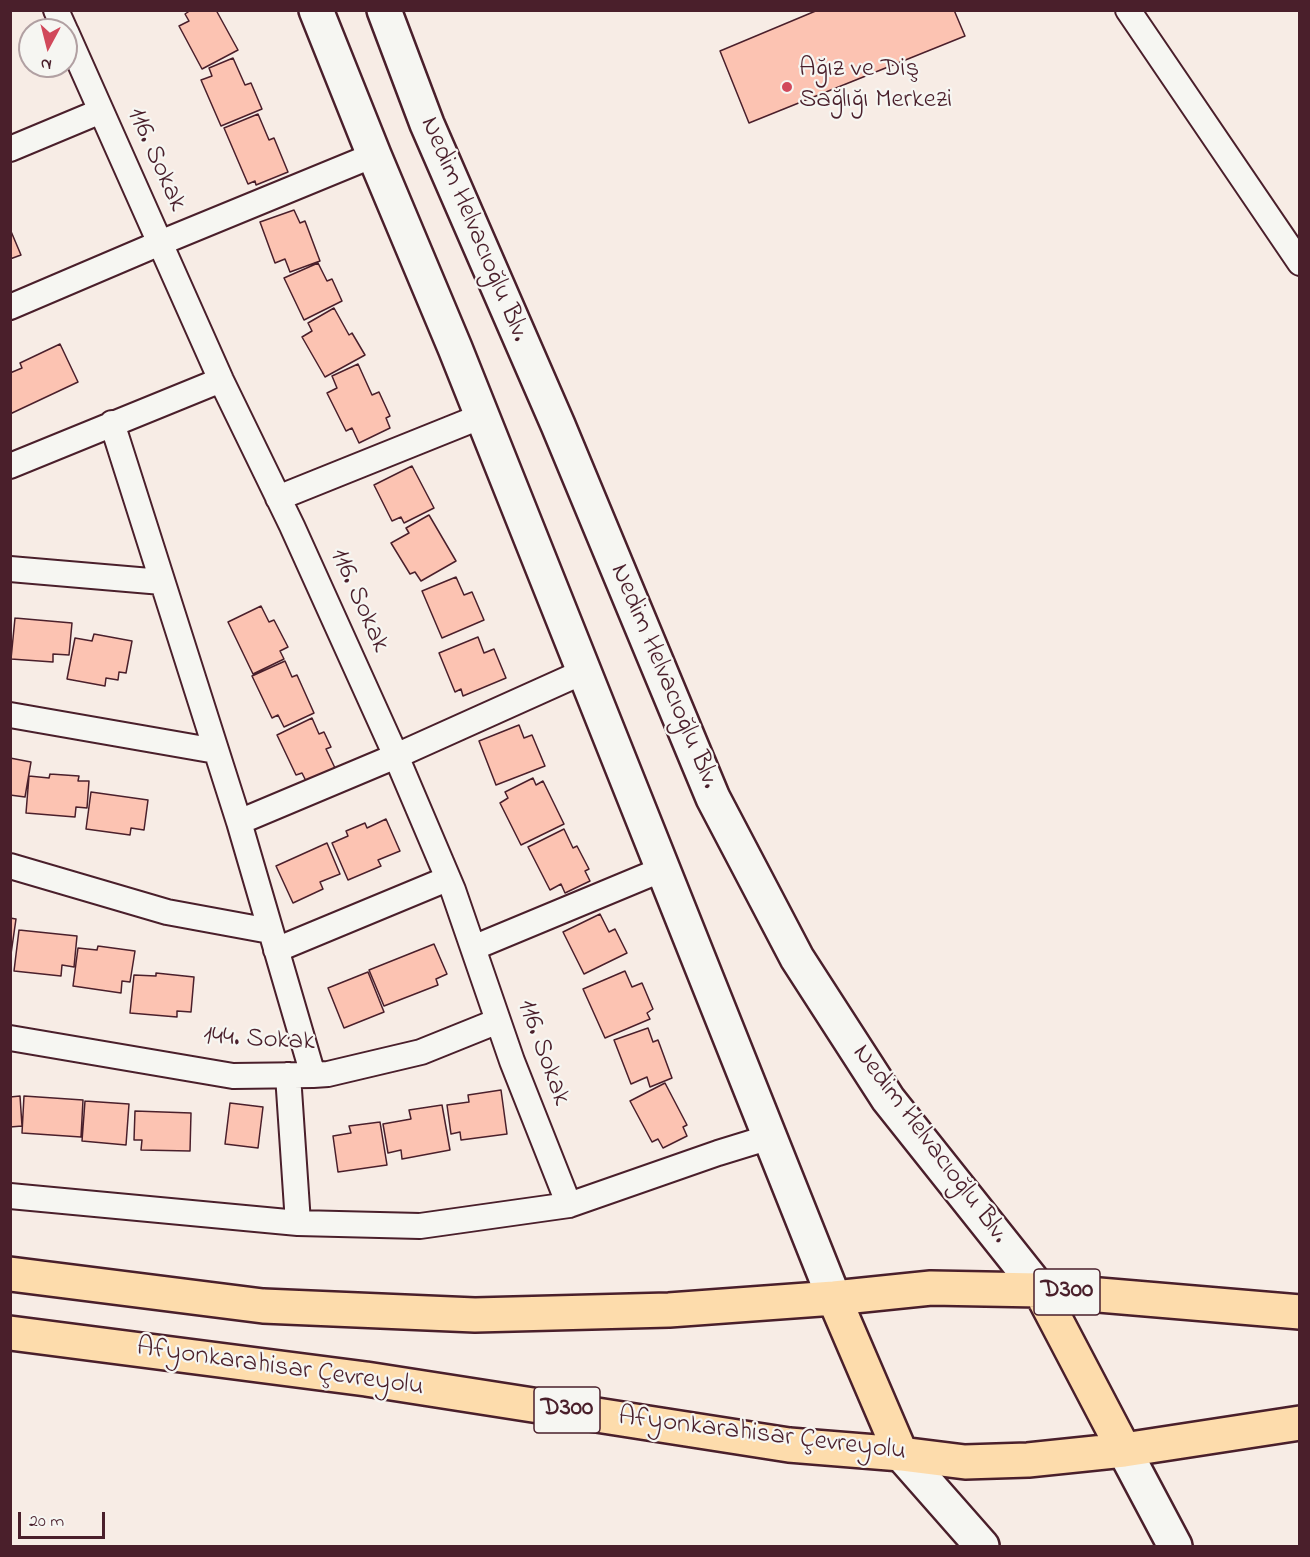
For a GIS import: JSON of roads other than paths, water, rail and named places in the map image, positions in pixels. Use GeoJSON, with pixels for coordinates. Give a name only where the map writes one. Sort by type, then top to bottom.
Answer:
{"type":"FeatureCollection","features":[{"type":"Feature","properties":{"kind":"highway","name":"D300"},"geometry":{"type":"LineString","coordinates":[[10,1274],[263,1306],[475,1316],[669,1310],[834,1298],[931,1288],[1040,1290],[1299,1312]]}},
{"type":"Feature","properties":{"kind":"highway"},"geometry":{"type":"LineString","coordinates":[[1040,1290],[1124,1450]]}},
{"type":"Feature","properties":{"kind":"highway"},"geometry":{"type":"LineString","coordinates":[[834,1298],[901,1454]]}},
{"type":"Feature","properties":{"kind":"highway","name":"Afyonkarahisar Çevreyolu"},"geometry":{"type":"LineString","coordinates":[[10,1333],[366,1379],[789,1446],[901,1454],[965,1462],[1028,1460],[1124,1450],[1299,1423]]}},
{"type":"Feature","properties":{"kind":"main road"},"geometry":{"type":"LineString","coordinates":[[316,10],[585,671],[834,1298]]}},
{"type":"Feature","properties":{"kind":"main road","name":"Nedim Helvacıoğlu Blv."},"geometry":{"type":"LineString","coordinates":[[384,10],[427,124],[558,425],[713,798],[797,958],[888,1099],[1040,1290]]}},
{"type":"Feature","properties":{"kind":"main road"},"geometry":{"type":"LineString","coordinates":[[1124,1450],[1175,1546]]}},
{"type":"Feature","properties":{"kind":"main road"},"geometry":{"type":"LineString","coordinates":[[901,1454],[982,1546]]}},
{"type":"Feature","properties":{"kind":"street"},"geometry":{"type":"LineString","coordinates":[[1128,10],[1299,263]]}},
{"type":"Feature","properties":{"kind":"street","name":"116. Sokak"},"geometry":{"type":"LineString","coordinates":[[78,58],[221,380],[278,498],[396,756],[453,890],[512,1061],[569,1205]]}},
{"type":"Feature","properties":{"kind":"street"},"geometry":{"type":"LineString","coordinates":[[10,150],[101,111]]}},
{"type":"Feature","properties":{"kind":"street"},"geometry":{"type":"LineString","coordinates":[[10,307],[374,155]]}},
{"type":"Feature","properties":{"kind":"street"},"geometry":{"type":"LineString","coordinates":[[10,466],[221,380]]}},
{"type":"Feature","properties":{"kind":"street"},"geometry":{"type":"LineString","coordinates":[[278,498],[482,416]]}},
{"type":"Feature","properties":{"kind":"street"},"geometry":{"type":"LineString","coordinates":[[112,423],[239,822],[313,1075]]}},
{"type":"Feature","properties":{"kind":"street"},"geometry":{"type":"LineString","coordinates":[[10,569],[162,582]]}},
{"type":"Feature","properties":{"kind":"street"},"geometry":{"type":"LineString","coordinates":[[239,822],[396,756],[585,671]]}},
{"type":"Feature","properties":{"kind":"street"},"geometry":{"type":"LineString","coordinates":[[10,715],[216,751]]}},
{"type":"Feature","properties":{"kind":"street"},"geometry":{"type":"LineString","coordinates":[[10,866],[273,941],[447,879]]}},
{"type":"Feature","properties":{"kind":"street"},"geometry":{"type":"LineString","coordinates":[[473,948],[663,869]]}},
{"type":"Feature","properties":{"kind":"street","name":"144. Sokak"},"geometry":{"type":"LineString","coordinates":[[10,1038],[233,1076],[313,1075],[328,1074],[421,1052],[498,1021]]}},
{"type":"Feature","properties":{"kind":"street"},"geometry":{"type":"LineString","coordinates":[[288,1075],[298,1222]]}},
{"type":"Feature","properties":{"kind":"street"},"geometry":{"type":"LineString","coordinates":[[10,1196],[298,1222],[420,1226],[569,1205],[718,1152],[770,1137]]}},
{"type":"Feature","properties":{"kind":"place","name":"Ağız ve Diş Sağlığı Merkezi"},"geometry":{"type":"Point","coordinates":[787,87]}}]}
